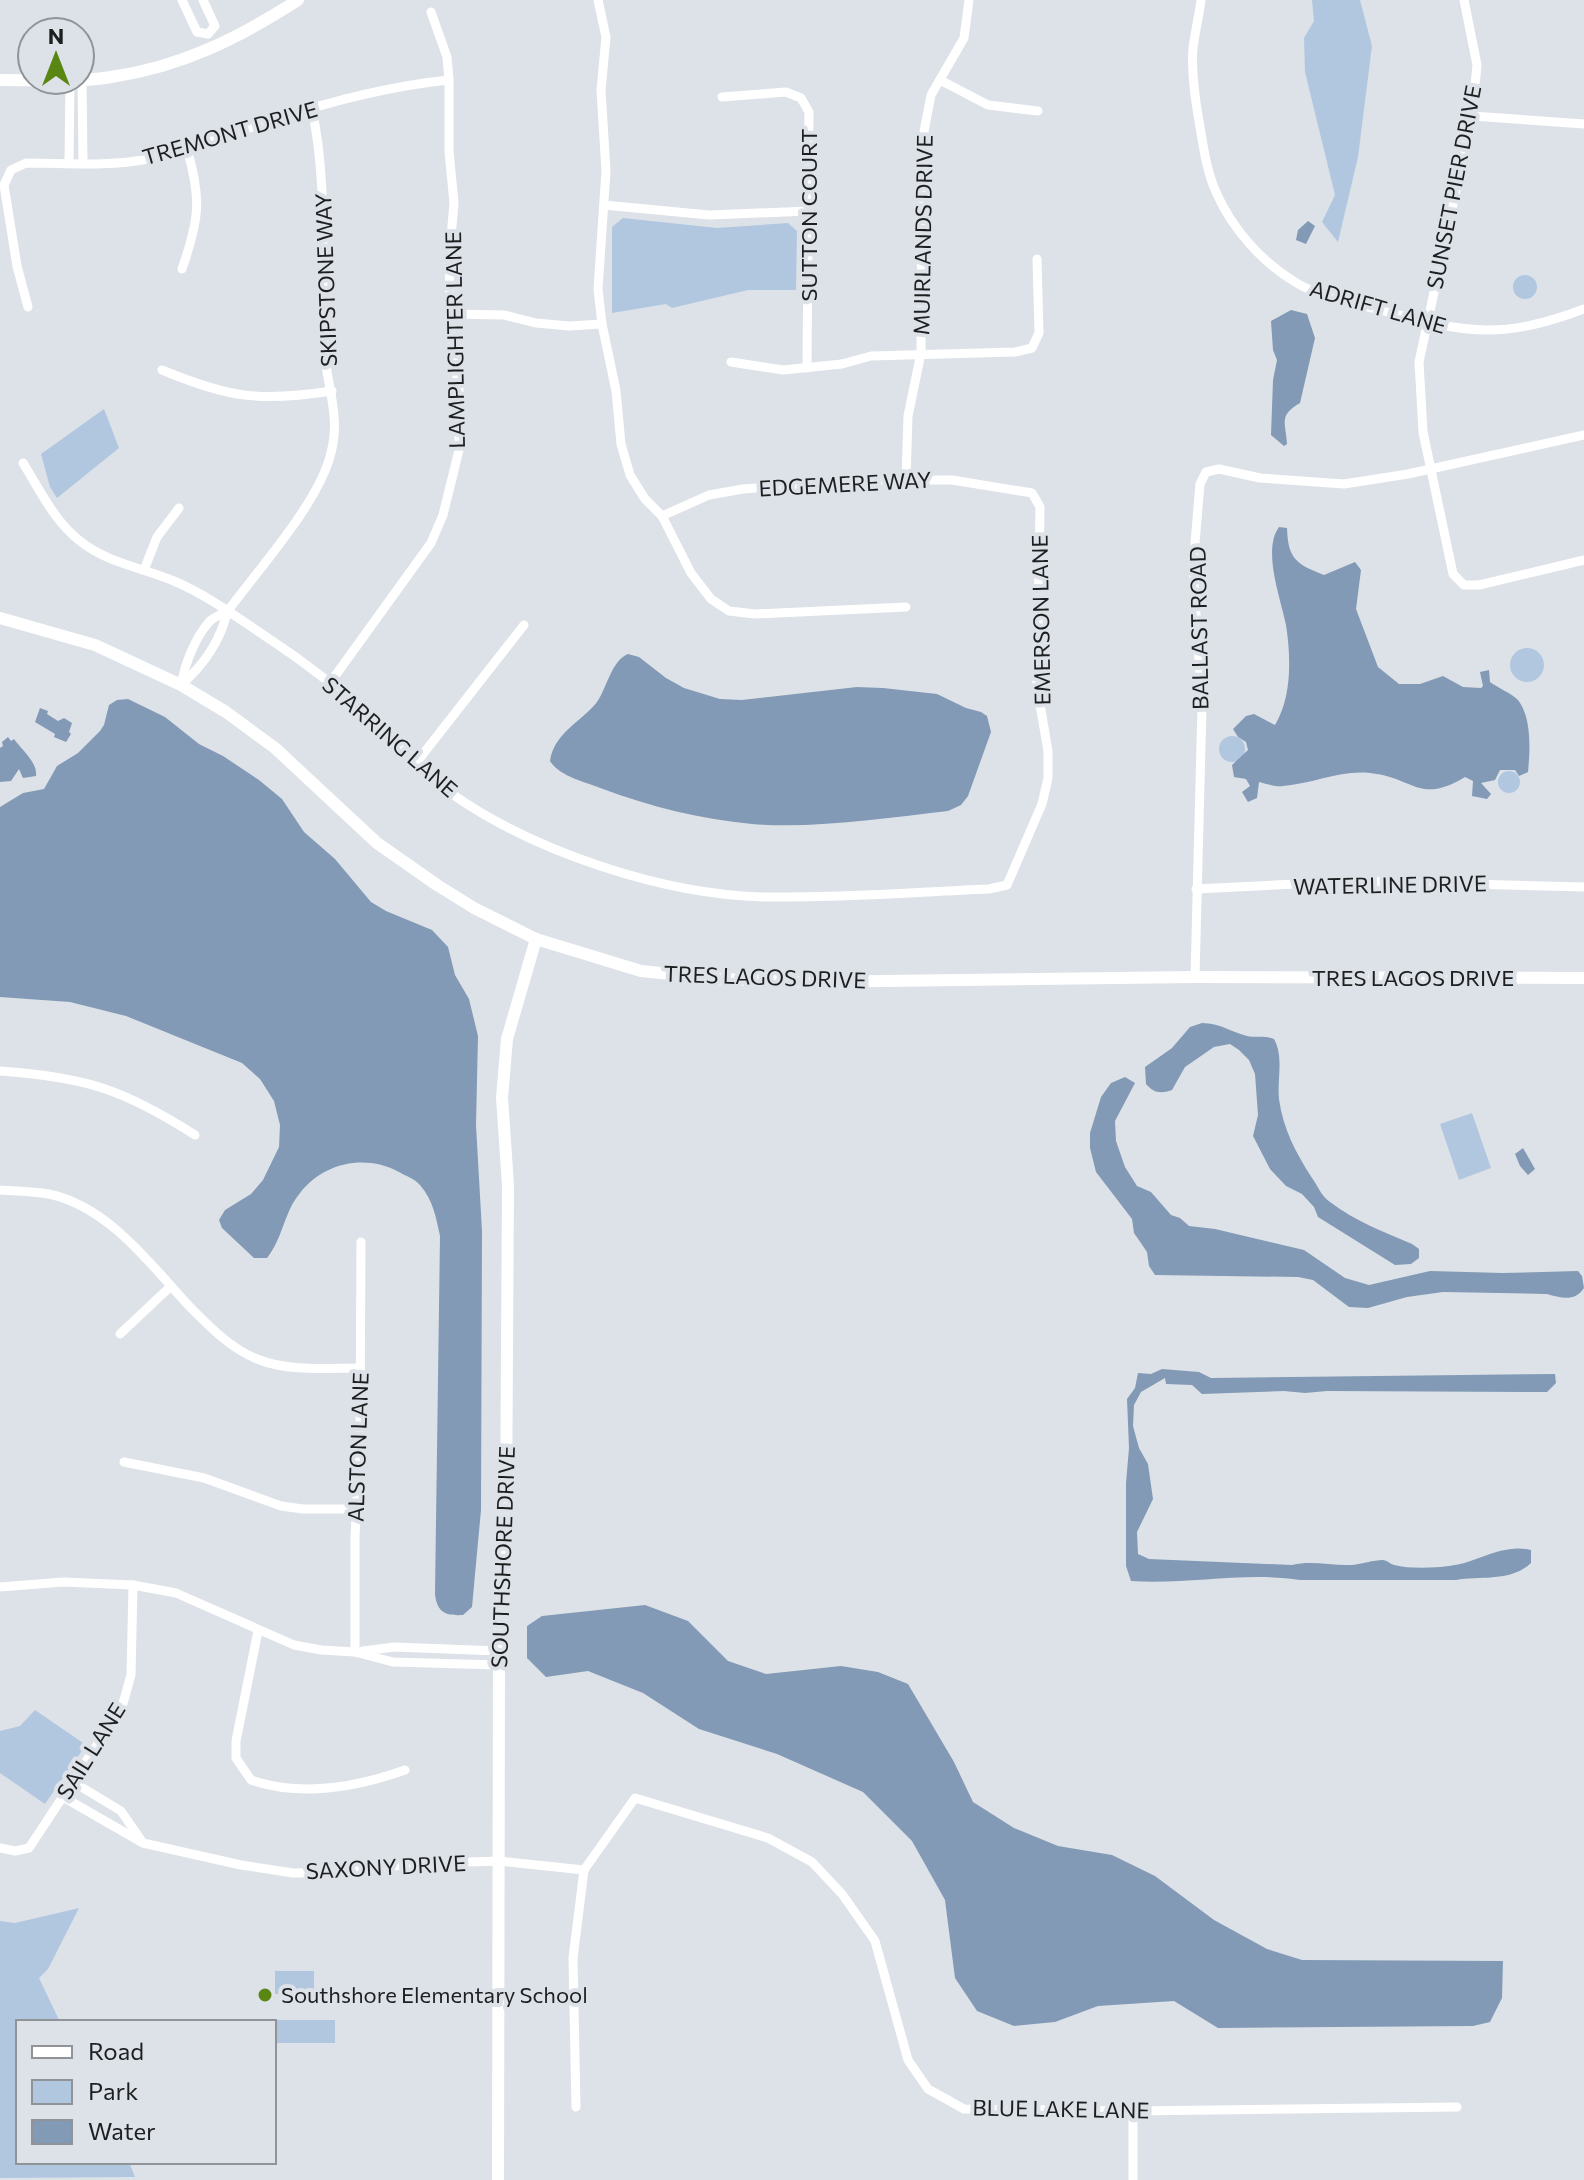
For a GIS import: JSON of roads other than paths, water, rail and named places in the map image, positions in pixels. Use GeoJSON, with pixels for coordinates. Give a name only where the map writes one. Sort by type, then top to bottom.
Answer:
{"type":"FeatureCollection","features":[{"type":"Feature","properties":{"kind":"street"},"geometry":{"type":"LineString","coordinates":[[182,0],[197,32],[208,34]]}},
{"type":"Feature","properties":{"kind":"street"},"geometry":{"type":"LineString","coordinates":[[96,78],[149,71],[214,49],[249,32],[298,0]]}},
{"type":"Feature","properties":{"kind":"street"},"geometry":{"type":"LineString","coordinates":[[598,0],[606,37],[601,90],[606,171],[598,289],[616,391],[621,444],[630,475],[645,499],[662,516],[691,573],[711,599],[729,611],[755,614],[906,607]]}},
{"type":"Feature","properties":{"kind":"street","name":"MUIRLANDS DRIVE"},"geometry":{"type":"LineString","coordinates":[[906,479],[908,416],[921,353],[922,142],[931,95],[964,38],[969,0]]}},
{"type":"Feature","properties":{"kind":"street","name":"ADRIFT LANE"},"geometry":{"type":"LineString","coordinates":[[1201,0],[1193,50],[1195,99],[1205,156],[1216,192],[1242,234],[1266,262],[1298,285],[1426,323],[1492,332],[1522,329],[1584,309]]}},
{"type":"Feature","properties":{"kind":"street","name":"SUNSET PIER DRIVE"},"geometry":{"type":"LineString","coordinates":[[1431,469],[1423,432],[1419,362],[1472,116],[1477,65],[1464,0]]}},
{"type":"Feature","properties":{"kind":"street"},"geometry":{"type":"LineString","coordinates":[[187,11],[204,2],[215,26],[208,34]]}},
{"type":"Feature","properties":{"kind":"street","name":"LAMPLIGHTER LANE"},"geometry":{"type":"LineString","coordinates":[[330,683],[431,543],[443,515],[459,450],[461,418],[450,314],[449,260],[454,203],[449,151],[449,80],[447,57],[431,12]]}},
{"type":"Feature","properties":{"kind":"street"},"geometry":{"type":"LineString","coordinates":[[208,34],[214,49]]}},
{"type":"Feature","properties":{"kind":"street","name":"TREMONT DRIVE"},"geometry":{"type":"LineString","coordinates":[[28,307],[17,266],[4,185],[11,170],[26,163],[129,162],[187,149],[312,109],[394,88],[449,80]]}},
{"type":"Feature","properties":{"kind":"street"},"geometry":{"type":"LineString","coordinates":[[940,80],[988,105],[1038,111]]}},
{"type":"Feature","properties":{"kind":"street","name":"SUTTON COURT"},"geometry":{"type":"LineString","coordinates":[[722,97],[786,92],[801,98],[809,112],[807,368]]}},
{"type":"Feature","properties":{"kind":"street"},"geometry":{"type":"LineString","coordinates":[[69,163],[69,124],[73,96]]}},
{"type":"Feature","properties":{"kind":"street"},"geometry":{"type":"LineString","coordinates":[[79,96],[83,124],[83,163]]}},
{"type":"Feature","properties":{"kind":"street","name":"SKIPSTONE WAY"},"geometry":{"type":"LineString","coordinates":[[181,685],[198,671],[223,629],[227,612],[309,501],[334,443],[336,422],[323,344],[322,165],[312,109]]}},
{"type":"Feature","properties":{"kind":"street"},"geometry":{"type":"LineString","coordinates":[[1472,116],[1584,124]]}},
{"type":"Feature","properties":{"kind":"street"},"geometry":{"type":"LineString","coordinates":[[69,124],[83,124]]}},
{"type":"Feature","properties":{"kind":"street"},"geometry":{"type":"LineString","coordinates":[[182,269],[198,218],[195,177],[187,149]]}},
{"type":"Feature","properties":{"kind":"street"},"geometry":{"type":"LineString","coordinates":[[604,205],[709,215],[809,211]]}},
{"type":"Feature","properties":{"kind":"street"},"geometry":{"type":"LineString","coordinates":[[731,362],[783,370],[842,364],[871,356],[1015,352],[1032,348],[1039,333],[1037,259]]}},
{"type":"Feature","properties":{"kind":"street"},"geometry":{"type":"LineString","coordinates":[[450,314],[504,315],[536,323],[569,326],[602,324]]}},
{"type":"Feature","properties":{"kind":"street"},"geometry":{"type":"LineString","coordinates":[[162,370],[210,390],[232,395],[290,397],[332,391]]}},
{"type":"Feature","properties":{"kind":"street","name":"BALLAST ROAD"},"geometry":{"type":"LineString","coordinates":[[1195,977],[1202,706],[1193,567],[1200,484],[1206,472],[1219,469],[1260,478],[1344,484],[1431,469],[1584,435]]}},
{"type":"Feature","properties":{"kind":"street","name":"STARRING LANE"},"geometry":{"type":"LineString","coordinates":[[23,463],[55,515],[82,543],[117,562],[189,588],[227,612],[330,683],[416,763],[470,806],[524,834],[626,875],[694,890],[764,897],[989,889],[1007,885]]}},
{"type":"Feature","properties":{"kind":"street"},"geometry":{"type":"LineString","coordinates":[[1431,469],[1453,574],[1464,585],[1479,585],[1584,560]]}},
{"type":"Feature","properties":{"kind":"street","name":"EDGEMERE WAY"},"geometry":{"type":"LineString","coordinates":[[662,516],[709,495],[743,489],[906,479],[952,480],[1032,493]]}},
{"type":"Feature","properties":{"kind":"street","name":"EMERSON LANE"},"geometry":{"type":"LineString","coordinates":[[1007,885],[1042,804],[1048,778],[1048,751],[1037,687],[1040,507],[1032,493]]}},
{"type":"Feature","properties":{"kind":"street"},"geometry":{"type":"LineString","coordinates":[[144,570],[157,537],[179,508]]}},
{"type":"Feature","properties":{"kind":"street","name":"SKIPSTONE WAY"},"geometry":{"type":"LineString","coordinates":[[181,685],[185,664],[202,634],[211,621],[227,612]]}},
{"type":"Feature","properties":{"kind":"street","name":"TRES LAGOS DRIVE"},"geometry":{"type":"LineString","coordinates":[[0,618],[95,645],[181,685],[226,712],[275,748],[348,817],[402,862],[474,908],[536,939],[641,971],[718,979],[806,982],[1195,977],[1584,978]]}},
{"type":"Feature","properties":{"kind":"street"},"geometry":{"type":"LineString","coordinates":[[416,763],[524,625]]}},
{"type":"Feature","properties":{"kind":"street","name":"WATERLINE DRIVE"},"geometry":{"type":"LineString","coordinates":[[1196,889],[1356,881],[1584,887]]}},
{"type":"Feature","properties":{"kind":"street","name":"SOUTHSHORE DRIVE"},"geometry":{"type":"LineString","coordinates":[[498,2180],[499,1651],[506,1517],[508,1201],[502,1098],[507,1039],[536,939]]}},
{"type":"Feature","properties":{"kind":"street"},"geometry":{"type":"LineString","coordinates":[[0,1071],[72,1078],[101,1086],[159,1113],[195,1135]]}},
{"type":"Feature","properties":{"kind":"street"},"geometry":{"type":"LineString","coordinates":[[0,1190],[49,1194],[72,1201],[96,1214],[124,1237],[217,1333],[259,1360],[286,1366],[360,1368]]}},
{"type":"Feature","properties":{"kind":"street","name":"ALSTON LANE"},"geometry":{"type":"LineString","coordinates":[[355,1652],[361,1242]]}},
{"type":"Feature","properties":{"kind":"street"},"geometry":{"type":"LineString","coordinates":[[120,1334],[171,1286]]}},
{"type":"Feature","properties":{"kind":"street"},"geometry":{"type":"LineString","coordinates":[[124,1462],[204,1478],[281,1506],[356,1509]]}},
{"type":"Feature","properties":{"kind":"street"},"geometry":{"type":"LineString","coordinates":[[0,1587],[63,1582],[133,1585],[176,1593],[258,1631],[294,1645],[321,1650],[355,1652],[408,1647],[499,1651]]}},
{"type":"Feature","properties":{"kind":"street","name":"SAIL LANE"},"geometry":{"type":"LineString","coordinates":[[0,1848],[15,1851],[29,1848],[122,1707],[131,1675],[133,1585]]}},
{"type":"Feature","properties":{"kind":"street"},"geometry":{"type":"LineString","coordinates":[[258,1631],[236,1741],[236,1758],[251,1780],[282,1787],[329,1787],[366,1784],[405,1770]]}},
{"type":"Feature","properties":{"kind":"street"},"geometry":{"type":"LineString","coordinates":[[408,1647],[408,1662]]}},
{"type":"Feature","properties":{"kind":"street"},"geometry":{"type":"LineString","coordinates":[[355,1652],[393,1662],[499,1665]]}},
{"type":"Feature","properties":{"kind":"street"},"geometry":{"type":"LineString","coordinates":[[73,1782],[121,1811],[143,1843]]}},
{"type":"Feature","properties":{"kind":"street","name":"SAXONY DRIVE"},"geometry":{"type":"LineString","coordinates":[[63,1797],[143,1843],[293,1873],[337,1873],[410,1864],[499,1861],[584,1870]]}},
{"type":"Feature","properties":{"kind":"street","name":"BLUE LAKE LANE"},"geometry":{"type":"LineString","coordinates":[[584,1870],[635,1798],[768,1838],[812,1862],[842,1894],[875,1941],[908,2060],[928,2089],[964,2109],[1133,2111],[1457,2107]]}},
{"type":"Feature","properties":{"kind":"street"},"geometry":{"type":"LineString","coordinates":[[98,1817],[107,1803]]}},
{"type":"Feature","properties":{"kind":"street"},"geometry":{"type":"LineString","coordinates":[[576,2107],[573,1958],[584,1870]]}},
{"type":"Feature","properties":{"kind":"street"},"geometry":{"type":"LineString","coordinates":[[1133,2111],[1133,2180]]}},
{"type":"Feature","properties":{"kind":"water"},"geometry":{"type":"Polygon","coordinates":[[[1308,221],[1315,226],[1306,244],[1296,240],[1298,230],[1308,221]]]}},
{"type":"Feature","properties":{"kind":"water"},"geometry":{"type":"Polygon","coordinates":[[[1291,310],[1307,314],[1315,338],[1300,403],[1286,416],[1287,444],[1284,446],[1271,435],[1277,360],[1273,350],[1271,321],[1291,310]]]}},
{"type":"Feature","properties":{"kind":"water"},"geometry":{"type":"Polygon","coordinates":[[[1279,527],[1287,528],[1289,547],[1295,559],[1314,571],[1324,575],[1355,562],[1361,570],[1356,609],[1378,667],[1399,684],[1420,684],[1443,676],[1463,687],[1481,688],[1480,672],[1489,670],[1490,682],[1515,697],[1523,707],[1529,735],[1528,772],[1519,776],[1515,770],[1500,770],[1495,780],[1481,783],[1491,794],[1487,799],[1472,796],[1473,781],[1465,777],[1437,789],[1426,789],[1385,775],[1359,773],[1283,786],[1259,782],[1257,798],[1248,802],[1242,792],[1250,786],[1246,779],[1234,777],[1232,765],[1248,750],[1246,742],[1233,729],[1246,716],[1254,714],[1275,725],[1285,702],[1289,676],[1286,625],[1272,561],[1274,537],[1279,527]]]}},
{"type":"Feature","properties":{"kind":"water"},"geometry":{"type":"Polygon","coordinates":[[[628,654],[639,657],[684,688],[720,699],[742,700],[857,687],[937,694],[987,716],[991,732],[968,796],[961,805],[948,811],[850,822],[776,825],[733,822],[676,811],[581,781],[560,771],[550,761],[557,743],[597,702],[617,662],[628,654]]]}},
{"type":"Feature","properties":{"kind":"water"},"geometry":{"type":"Polygon","coordinates":[[[128,699],[165,717],[199,744],[259,780],[282,799],[304,832],[335,859],[371,902],[432,930],[448,947],[455,975],[469,999],[478,1036],[476,1125],[482,1231],[481,1510],[472,1607],[463,1615],[443,1612],[435,1594],[440,1236],[433,1209],[424,1191],[413,1179],[386,1166],[360,1163],[333,1168],[310,1182],[300,1193],[267,1258],[254,1258],[222,1228],[219,1220],[225,1210],[251,1194],[263,1180],[279,1147],[280,1125],[274,1101],[260,1079],[242,1063],[126,1016],[70,1002],[0,997],[0,807],[23,793],[44,789],[57,766],[78,753],[100,731],[109,705],[128,699]]]}},
{"type":"Feature","properties":{"kind":"water"},"geometry":{"type":"Polygon","coordinates":[[[40,708],[58,721],[64,718],[72,723],[66,742],[35,722],[40,708]]]}},
{"type":"Feature","properties":{"kind":"water"},"geometry":{"type":"Polygon","coordinates":[[[8,737],[11,741],[14,739],[29,757],[35,766],[36,776],[23,778],[19,769],[11,781],[0,782],[0,748],[8,737]]]}},
{"type":"Feature","properties":{"kind":"water"},"geometry":{"type":"Polygon","coordinates":[[[1202,1023],[1247,1036],[1274,1039],[1279,1053],[1279,1099],[1287,1131],[1322,1194],[1349,1215],[1412,1244],[1419,1249],[1419,1258],[1411,1264],[1395,1265],[1318,1217],[1314,1207],[1302,1194],[1286,1186],[1270,1169],[1253,1136],[1258,1115],[1255,1074],[1249,1060],[1230,1044],[1214,1047],[1185,1067],[1172,1090],[1158,1092],[1146,1084],[1145,1067],[1172,1048],[1190,1027],[1202,1023]]]}},
{"type":"Feature","properties":{"kind":"water"},"geometry":{"type":"Polygon","coordinates":[[[1125,1077],[1135,1083],[1115,1121],[1116,1141],[1125,1167],[1137,1186],[1151,1192],[1171,1215],[1189,1226],[1304,1250],[1345,1278],[1369,1285],[1430,1271],[1578,1271],[1584,1288],[1567,1298],[1547,1294],[1443,1292],[1407,1297],[1368,1308],[1349,1307],[1313,1280],[1298,1277],[1155,1275],[1149,1266],[1147,1252],[1134,1233],[1132,1219],[1096,1172],[1090,1148],[1090,1133],[1101,1097],[1111,1083],[1125,1077]]]}},
{"type":"Feature","properties":{"kind":"water"},"geometry":{"type":"Polygon","coordinates":[[[1523,1148],[1535,1169],[1528,1175],[1515,1154],[1523,1148]]]}},
{"type":"Feature","properties":{"kind":"water"},"geometry":{"type":"Polygon","coordinates":[[[1162,1369],[1199,1372],[1211,1378],[1555,1374],[1556,1383],[1547,1392],[1284,1391],[1202,1394],[1192,1385],[1166,1384],[1165,1378],[1141,1392],[1134,1405],[1133,1426],[1139,1448],[1148,1464],[1153,1499],[1137,1532],[1138,1554],[1149,1559],[1292,1565],[1352,1565],[1383,1560],[1394,1565],[1429,1568],[1460,1564],[1500,1551],[1520,1549],[1531,1550],[1531,1563],[1505,1576],[1456,1580],[1258,1577],[1131,1581],[1126,1566],[1127,1399],[1135,1388],[1138,1373],[1151,1374],[1162,1369]]]}},
{"type":"Feature","properties":{"kind":"water"},"geometry":{"type":"Polygon","coordinates":[[[645,1605],[688,1621],[728,1661],[766,1674],[841,1666],[878,1672],[908,1684],[954,1762],[973,1802],[1014,1828],[1058,1846],[1112,1855],[1155,1876],[1214,1920],[1267,1949],[1302,1960],[1503,1961],[1502,1998],[1490,2022],[1473,2026],[1218,2028],[1174,2001],[1098,2006],[1055,2022],[1014,2026],[977,2011],[955,1978],[945,1900],[912,1841],[863,1792],[777,1754],[699,1729],[643,1693],[588,1671],[546,1677],[527,1658],[527,1626],[542,1616],[645,1605]]]}},
{"type":"Feature","properties":{"kind":"place","name":"Southshore Elementary School"},"geometry":{"type":"Point","coordinates":[265,1995]}}]}
